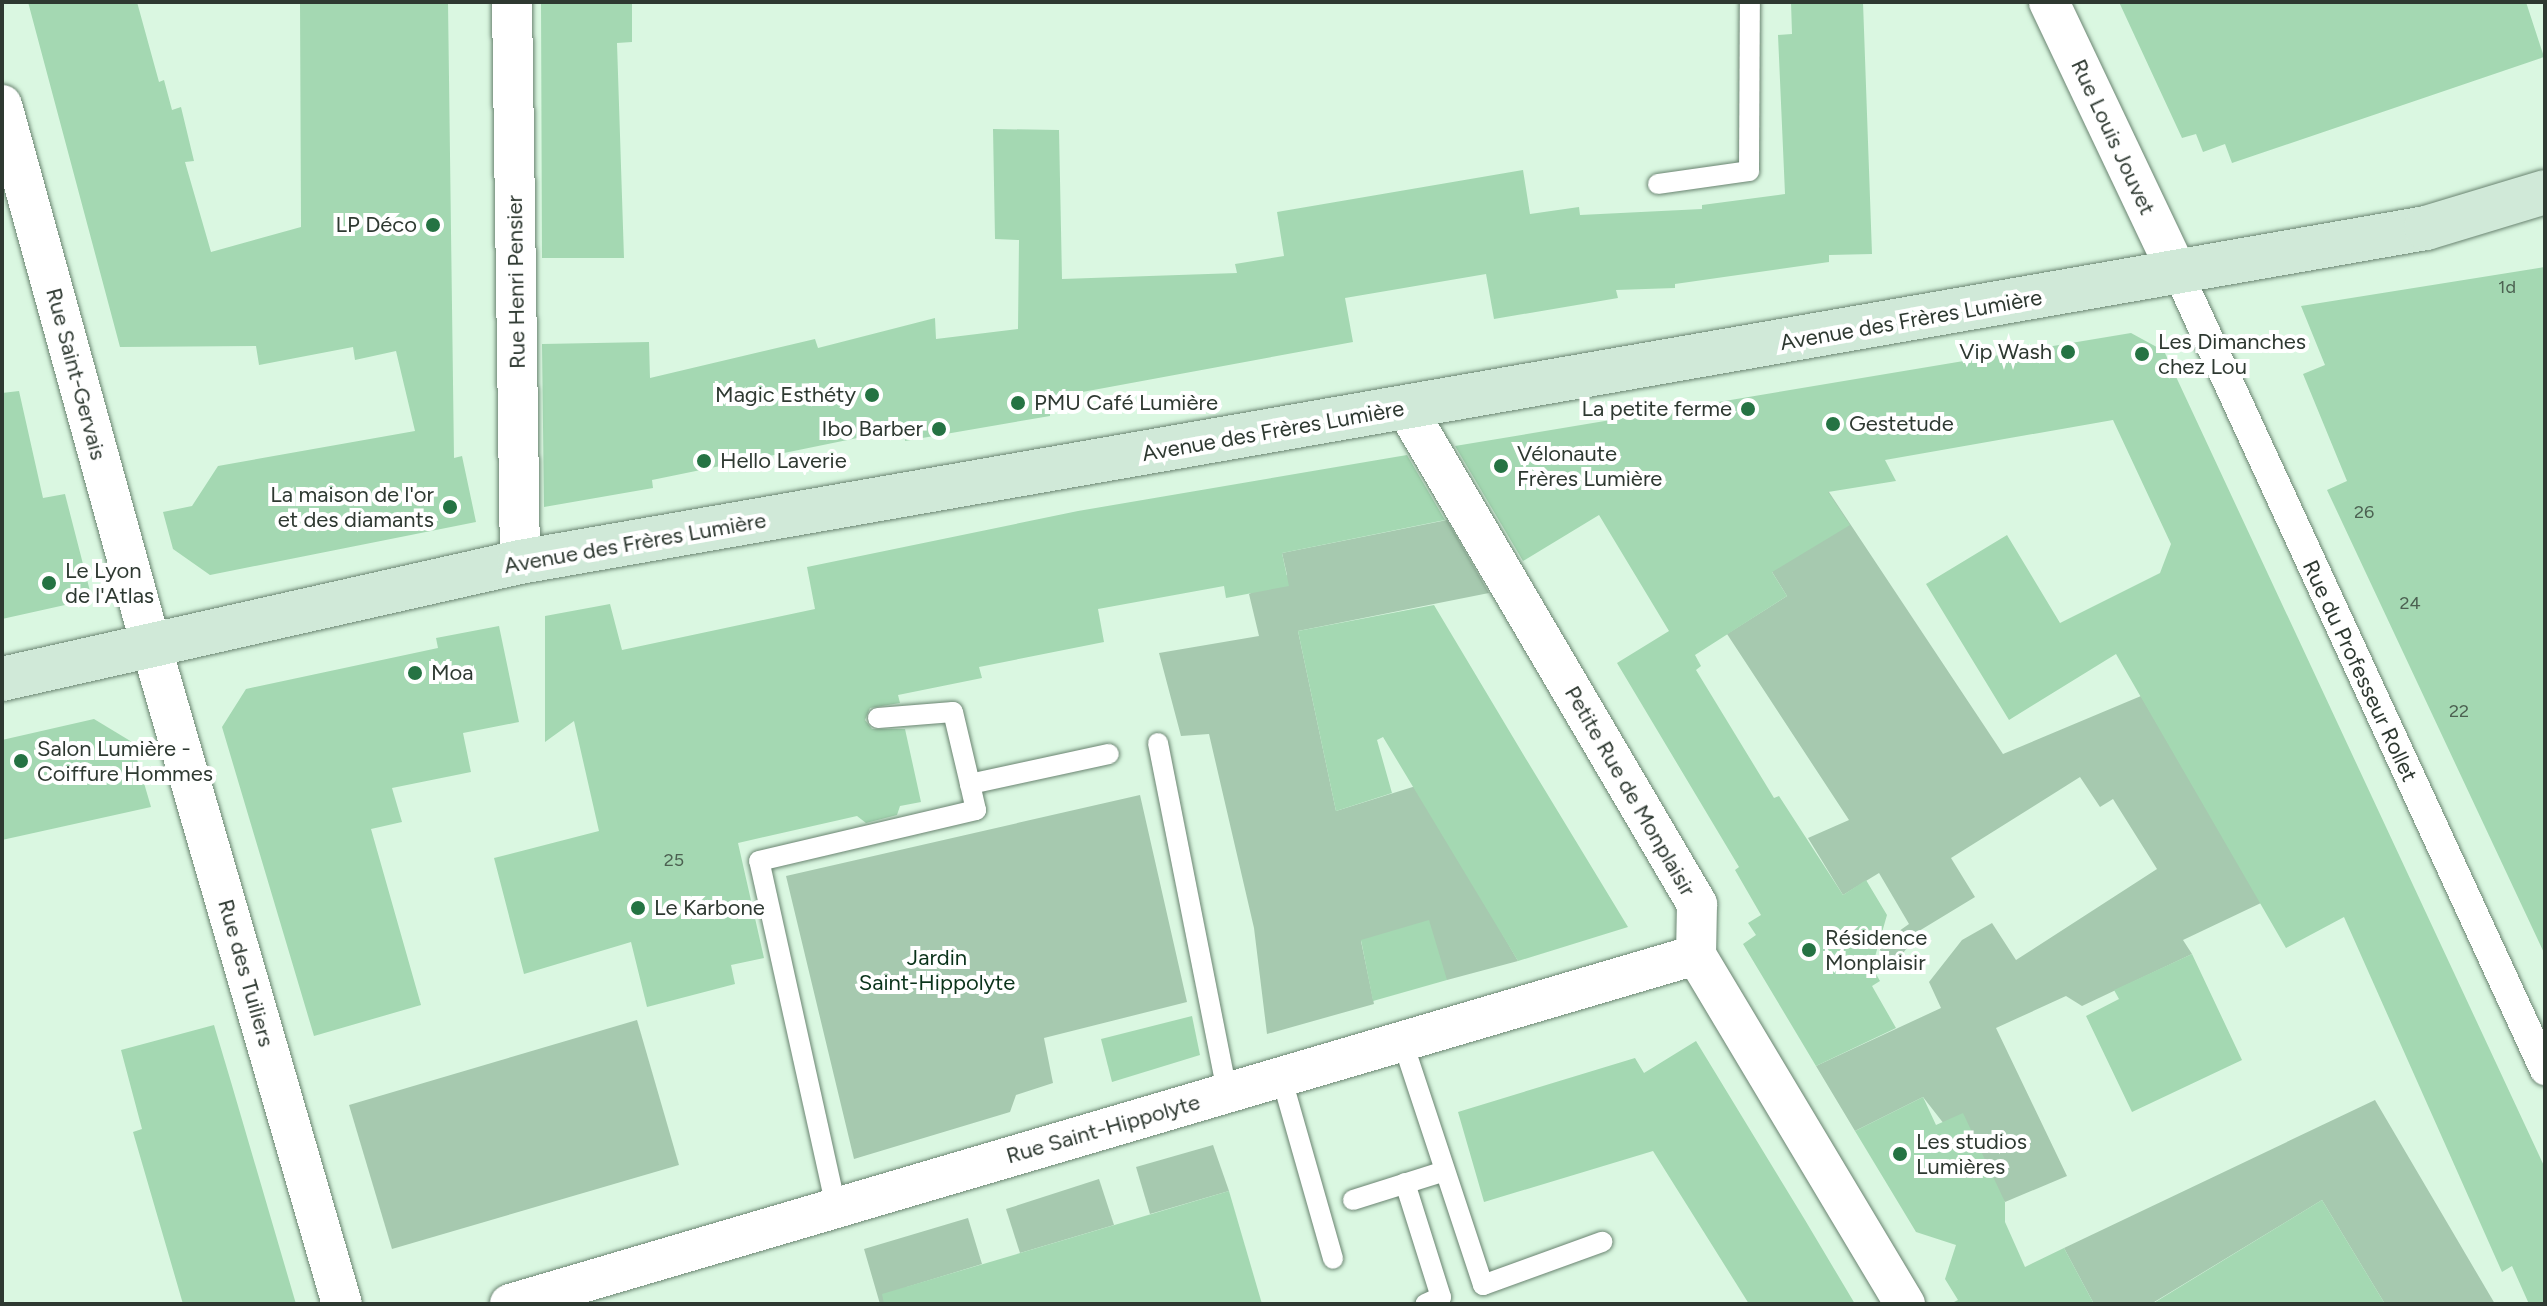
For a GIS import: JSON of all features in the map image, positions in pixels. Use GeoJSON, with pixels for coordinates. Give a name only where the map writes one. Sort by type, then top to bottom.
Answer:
{"type":"FeatureCollection","features":[{"type":"Feature","properties":{"kind":"main road","name":"Avenue des Frères Lumière"},"geometry":{"type":"LineString","coordinates":[[2,679],[150,642],[520,562],[2426,228],[2545,192]]}},
{"type":"Feature","properties":{"kind":"street","name":"Rue Henri Pensier"},"geometry":{"type":"LineString","coordinates":[[512,2],[520,562]]}},
{"type":"Feature","properties":{"kind":"street","name":"Rue Louis Jouvet"},"geometry":{"type":"LineString","coordinates":[[2049,2],[2177,271]]}},
{"type":"Feature","properties":{"kind":"street","name":"Rue Saint-Gervais"},"geometry":{"type":"LineString","coordinates":[[2,105],[150,642]]}},
{"type":"Feature","properties":{"kind":"street","name":"Rue du Professeur Rollet"},"geometry":{"type":"LineString","coordinates":[[2177,271],[2545,1070]]}},
{"type":"Feature","properties":{"kind":"street","name":"Petite Rue de Monplaisir"},"geometry":{"type":"LineString","coordinates":[[1406,408],[1697,904],[1696,955]]}},
{"type":"Feature","properties":{"kind":"street","name":"Rue des Tuiliers"},"geometry":{"type":"LineString","coordinates":[[150,642],[342,1304]]}},
{"type":"Feature","properties":{"kind":"street","name":"Rue Saint-Hippolyte"},"geometry":{"type":"LineString","coordinates":[[510,1304],[1696,955]]}},
{"type":"Feature","properties":{"kind":"street"},"geometry":{"type":"LineString","coordinates":[[1696,955],[1905,1304]]}},
{"type":"Feature","properties":{"kind":"lane"},"geometry":{"type":"LineString","coordinates":[[1658,184],[1749,171],[1750,2]]}},
{"type":"Feature","properties":{"kind":"lane"},"geometry":{"type":"LineString","coordinates":[[836,1207],[759,861],[976,810],[953,712],[878,718]]}},
{"type":"Feature","properties":{"kind":"lane"},"geometry":{"type":"LineString","coordinates":[[1158,743],[1227,1092]]}},
{"type":"Feature","properties":{"kind":"lane"},"geometry":{"type":"LineString","coordinates":[[970,784],[1109,754]]}},
{"type":"Feature","properties":{"kind":"lane"},"geometry":{"type":"LineString","coordinates":[[1402,1040],[1483,1285],[1602,1242]]}},
{"type":"Feature","properties":{"kind":"lane"},"geometry":{"type":"LineString","coordinates":[[1281,1076],[1333,1259]]}},
{"type":"Feature","properties":{"kind":"lane"},"geometry":{"type":"LineString","coordinates":[[1353,1200],[1445,1171]]}},
{"type":"Feature","properties":{"kind":"lane"},"geometry":{"type":"LineString","coordinates":[[1405,1183],[1441,1297],[1425,1304]]}},
{"type":"Feature","properties":{"kind":"green space"},"geometry":{"type":"Polygon","coordinates":[[[1821,480],[2003,754],[2141,696],[2261,903],[2183,940],[2192,954],[2082,1006],[2066,996],[1996,1028],[2067,1176],[2005,1202],[1923,1097],[1855,1131],[1816,1066],[1941,1008],[1929,982],[1962,940],[1992,923],[2016,960],[2157,869],[2113,799],[2100,807],[2080,777],[1951,858],[1975,897],[1919,931],[1891,970],[1878,946],[1909,924],[1879,873],[1843,895],[1808,838],[1849,820],[1727,634],[1787,596],[1746,530],[1821,480]]]}},
{"type":"Feature","properties":{"kind":"green space"},"geometry":{"type":"Polygon","coordinates":[[[1447,520],[1489,593],[1298,631],[1336,811],[1451,775],[1429,806],[1518,961],[1447,980],[1361,941],[1374,1004],[1267,1034],[1254,928],[1209,734],[1181,736],[1159,653],[1259,636],[1249,594],[1287,575],[1282,553],[1447,520]]]}},
{"type":"Feature","properties":{"kind":"green space","name":"Jardin Saint-Hippolyte"},"geometry":{"type":"Polygon","coordinates":[[[1140,795],[1187,1002],[1044,1038],[1053,1083],[1016,1095],[1010,1112],[854,1159],[786,876],[1140,795]]]}},
{"type":"Feature","properties":{"kind":"green space"},"geometry":{"type":"Polygon","coordinates":[[[637,1020],[679,1165],[392,1249],[349,1105],[637,1020]]]}},
{"type":"Feature","properties":{"kind":"green space"},"geometry":{"type":"Polygon","coordinates":[[[2375,1100],[2495,1304],[2385,1304],[2322,1200],[2151,1304],[2094,1304],[2064,1248],[2375,1100]]]}},
{"type":"Feature","properties":{"kind":"green space"},"geometry":{"type":"Polygon","coordinates":[[[1213,1145],[1229,1191],[1150,1214],[1136,1167],[1213,1145]]]}},
{"type":"Feature","properties":{"kind":"green space"},"geometry":{"type":"Polygon","coordinates":[[[1099,1179],[1114,1225],[1020,1253],[1006,1209],[1099,1179]]]}},
{"type":"Feature","properties":{"kind":"green space"},"geometry":{"type":"Polygon","coordinates":[[[968,1218],[982,1264],[907,1287],[912,1304],[880,1304],[864,1249],[968,1218]]]}},
{"type":"Feature","properties":{"kind":"building"},"geometry":{"type":"Polygon","coordinates":[[[28,2],[137,2],[159,82],[164,80],[172,110],[181,107],[194,161],[185,162],[211,252],[301,227],[300,2],[448,2],[454,458],[462,456],[476,522],[210,575],[173,549],[163,512],[192,506],[218,466],[415,431],[396,351],[355,360],[353,347],[259,365],[256,346],[120,347],[28,2]]]}},
{"type":"Feature","properties":{"kind":"building"},"geometry":{"type":"Polygon","coordinates":[[[541,2],[632,2],[632,42],[617,43],[624,258],[542,258],[541,2]]]}},
{"type":"Feature","properties":{"kind":"building"},"geometry":{"type":"Polygon","coordinates":[[[1791,2],[1863,2],[1872,254],[1829,255],[1829,262],[1675,284],[1675,288],[1616,290],[1618,298],[1494,319],[1486,274],[1345,298],[1353,342],[1050,398],[1050,416],[905,441],[906,428],[652,480],[653,488],[544,507],[542,344],[649,342],[650,378],[815,339],[818,348],[935,318],[936,339],[1018,329],[1019,240],[995,239],[993,129],[1059,130],[1062,279],[1237,273],[1235,264],[1284,256],[1277,212],[1523,170],[1530,214],[1579,207],[1580,215],[1702,209],[1702,205],[1785,194],[1778,35],[1792,34],[1791,2]]]}},
{"type":"Feature","properties":{"kind":"building"},"geometry":{"type":"Polygon","coordinates":[[[2119,2],[2526,2],[2544,57],[2232,163],[2225,144],[2203,152],[2196,134],[2182,138],[2119,2]]]}},
{"type":"Feature","properties":{"kind":"building"},"geometry":{"type":"Polygon","coordinates":[[[2545,267],[2545,955],[2327,490],[2347,481],[2303,374],[2325,365],[2301,306],[2545,267]]]}},
{"type":"Feature","properties":{"kind":"building"},"geometry":{"type":"Polygon","coordinates":[[[2131,333],[2164,351],[2545,1168],[2545,1304],[2529,1304],[2512,1266],[2502,1272],[2344,917],[2286,948],[2116,654],[2009,720],[1926,584],[2007,535],[2060,623],[2160,573],[2171,544],[2113,420],[1885,460],[1896,481],[1828,492],[1850,525],[1772,572],[1787,596],[1695,655],[1701,666],[1696,670],[1774,798],[1779,796],[1843,895],[1866,880],[1887,915],[1872,967],[1880,981],[1872,986],[1896,1028],[1816,1066],[1743,944],[1756,935],[1748,923],[1761,915],[1735,870],[1739,867],[1617,663],[1669,631],[1599,515],[1523,561],[1455,446],[2131,333]]]}},
{"type":"Feature","properties":{"kind":"building"},"geometry":{"type":"Polygon","coordinates":[[[19,391],[43,498],[65,494],[92,599],[2,619],[2,393],[19,391]]]}},
{"type":"Feature","properties":{"kind":"building"},"geometry":{"type":"Polygon","coordinates":[[[1407,455],[1445,520],[1282,553],[1289,586],[1226,598],[1224,586],[1098,609],[1104,642],[979,667],[982,678],[898,695],[900,703],[870,708],[865,720],[872,729],[905,729],[921,802],[900,806],[897,815],[866,823],[857,816],[738,843],[764,958],[731,965],[735,984],[647,1007],[631,942],[524,974],[494,858],[599,831],[574,721],[545,742],[545,616],[610,604],[622,650],[815,609],[807,567],[1078,511],[1407,455]]]}},
{"type":"Feature","properties":{"kind":"building"},"geometry":{"type":"Polygon","coordinates":[[[1434,605],[1628,927],[1518,961],[1383,737],[1377,740],[1392,793],[1336,811],[1298,631],[1434,605]]]}},
{"type":"Feature","properties":{"kind":"building"},"geometry":{"type":"Polygon","coordinates":[[[499,626],[519,722],[463,733],[471,772],[392,788],[402,822],[371,829],[421,1005],[314,1036],[222,727],[246,689],[438,648],[436,638],[499,626]]]}},
{"type":"Feature","properties":{"kind":"building"},"geometry":{"type":"Polygon","coordinates":[[[94,719],[132,742],[151,807],[2,840],[2,740],[94,719]]]}},
{"type":"Feature","properties":{"kind":"building"},"geometry":{"type":"Polygon","coordinates":[[[1429,920],[1447,980],[1373,1001],[1361,940],[1429,920]]]}},
{"type":"Feature","properties":{"kind":"building"},"geometry":{"type":"Polygon","coordinates":[[[2192,954],[2242,1060],[2132,1112],[2086,1016],[2119,999],[2114,990],[2192,954]]]}},
{"type":"Feature","properties":{"kind":"building"},"geometry":{"type":"Polygon","coordinates":[[[1192,1016],[1200,1055],[1112,1082],[1101,1039],[1192,1016]]]}},
{"type":"Feature","properties":{"kind":"building"},"geometry":{"type":"Polygon","coordinates":[[[214,1025],[296,1304],[183,1304],[133,1132],[142,1129],[121,1050],[214,1025]]]}},
{"type":"Feature","properties":{"kind":"building"},"geometry":{"type":"Polygon","coordinates":[[[1696,1041],[1855,1304],[1749,1304],[1653,1151],[1484,1202],[1458,1112],[1635,1058],[1644,1073],[1696,1041]]]}},
{"type":"Feature","properties":{"kind":"building"},"geometry":{"type":"Polygon","coordinates":[[[1923,1097],[1936,1125],[1963,1113],[2005,1202],[2005,1222],[2025,1267],[2064,1248],[2094,1304],[1950,1304],[1958,1300],[1945,1279],[1956,1245],[1916,1232],[1855,1131],[1923,1097]]]}},
{"type":"Feature","properties":{"kind":"building"},"geometry":{"type":"Polygon","coordinates":[[[1229,1191],[1262,1304],[884,1304],[882,1294],[1229,1191]]]}},
{"type":"Feature","properties":{"kind":"building"},"geometry":{"type":"Polygon","coordinates":[[[2322,1200],[2385,1304],[2152,1304],[2322,1200]]]}},
{"type":"Feature","properties":{"kind":"place","name":"LP Déco"},"geometry":{"type":"Point","coordinates":[433,225]}},
{"type":"Feature","properties":{"kind":"place","name":"Vip Wash"},"geometry":{"type":"Point","coordinates":[2068,352]}},
{"type":"Feature","properties":{"kind":"place","name":"Les Dimanches chez Lou"},"geometry":{"type":"Point","coordinates":[2142,354]}},
{"type":"Feature","properties":{"kind":"place","name":"Magic Esthéty"},"geometry":{"type":"Point","coordinates":[872,395]}},
{"type":"Feature","properties":{"kind":"place","name":"PMU Café Lumière"},"geometry":{"type":"Point","coordinates":[1018,403]}},
{"type":"Feature","properties":{"kind":"place","name":"La petite ferme"},"geometry":{"type":"Point","coordinates":[1748,409]}},
{"type":"Feature","properties":{"kind":"place","name":"Gestetude"},"geometry":{"type":"Point","coordinates":[1833,424]}},
{"type":"Feature","properties":{"kind":"place","name":"Ibo Barber"},"geometry":{"type":"Point","coordinates":[939,429]}},
{"type":"Feature","properties":{"kind":"place","name":"Hello Laverie"},"geometry":{"type":"Point","coordinates":[704,461]}},
{"type":"Feature","properties":{"kind":"place","name":"Vélonaute Frères Lumière"},"geometry":{"type":"Point","coordinates":[1501,466]}},
{"type":"Feature","properties":{"kind":"place","name":"La maison de l'or et des diamants"},"geometry":{"type":"Point","coordinates":[450,507]}},
{"type":"Feature","properties":{"kind":"place","name":"Le Lyon de l'Atlas"},"geometry":{"type":"Point","coordinates":[49,583]}},
{"type":"Feature","properties":{"kind":"place","name":"Moa"},"geometry":{"type":"Point","coordinates":[415,673]}},
{"type":"Feature","properties":{"kind":"place","name":"Salon Lumière - Coiffure Hommes"},"geometry":{"type":"Point","coordinates":[21,761]}},
{"type":"Feature","properties":{"kind":"place","name":"Le Karbone"},"geometry":{"type":"Point","coordinates":[638,908]}},
{"type":"Feature","properties":{"kind":"place","name":"Résidence Monplaisir"},"geometry":{"type":"Point","coordinates":[1809,950]}},
{"type":"Feature","properties":{"kind":"place","name":"Les studios Lumières"},"geometry":{"type":"Point","coordinates":[1900,1154]}}]}
